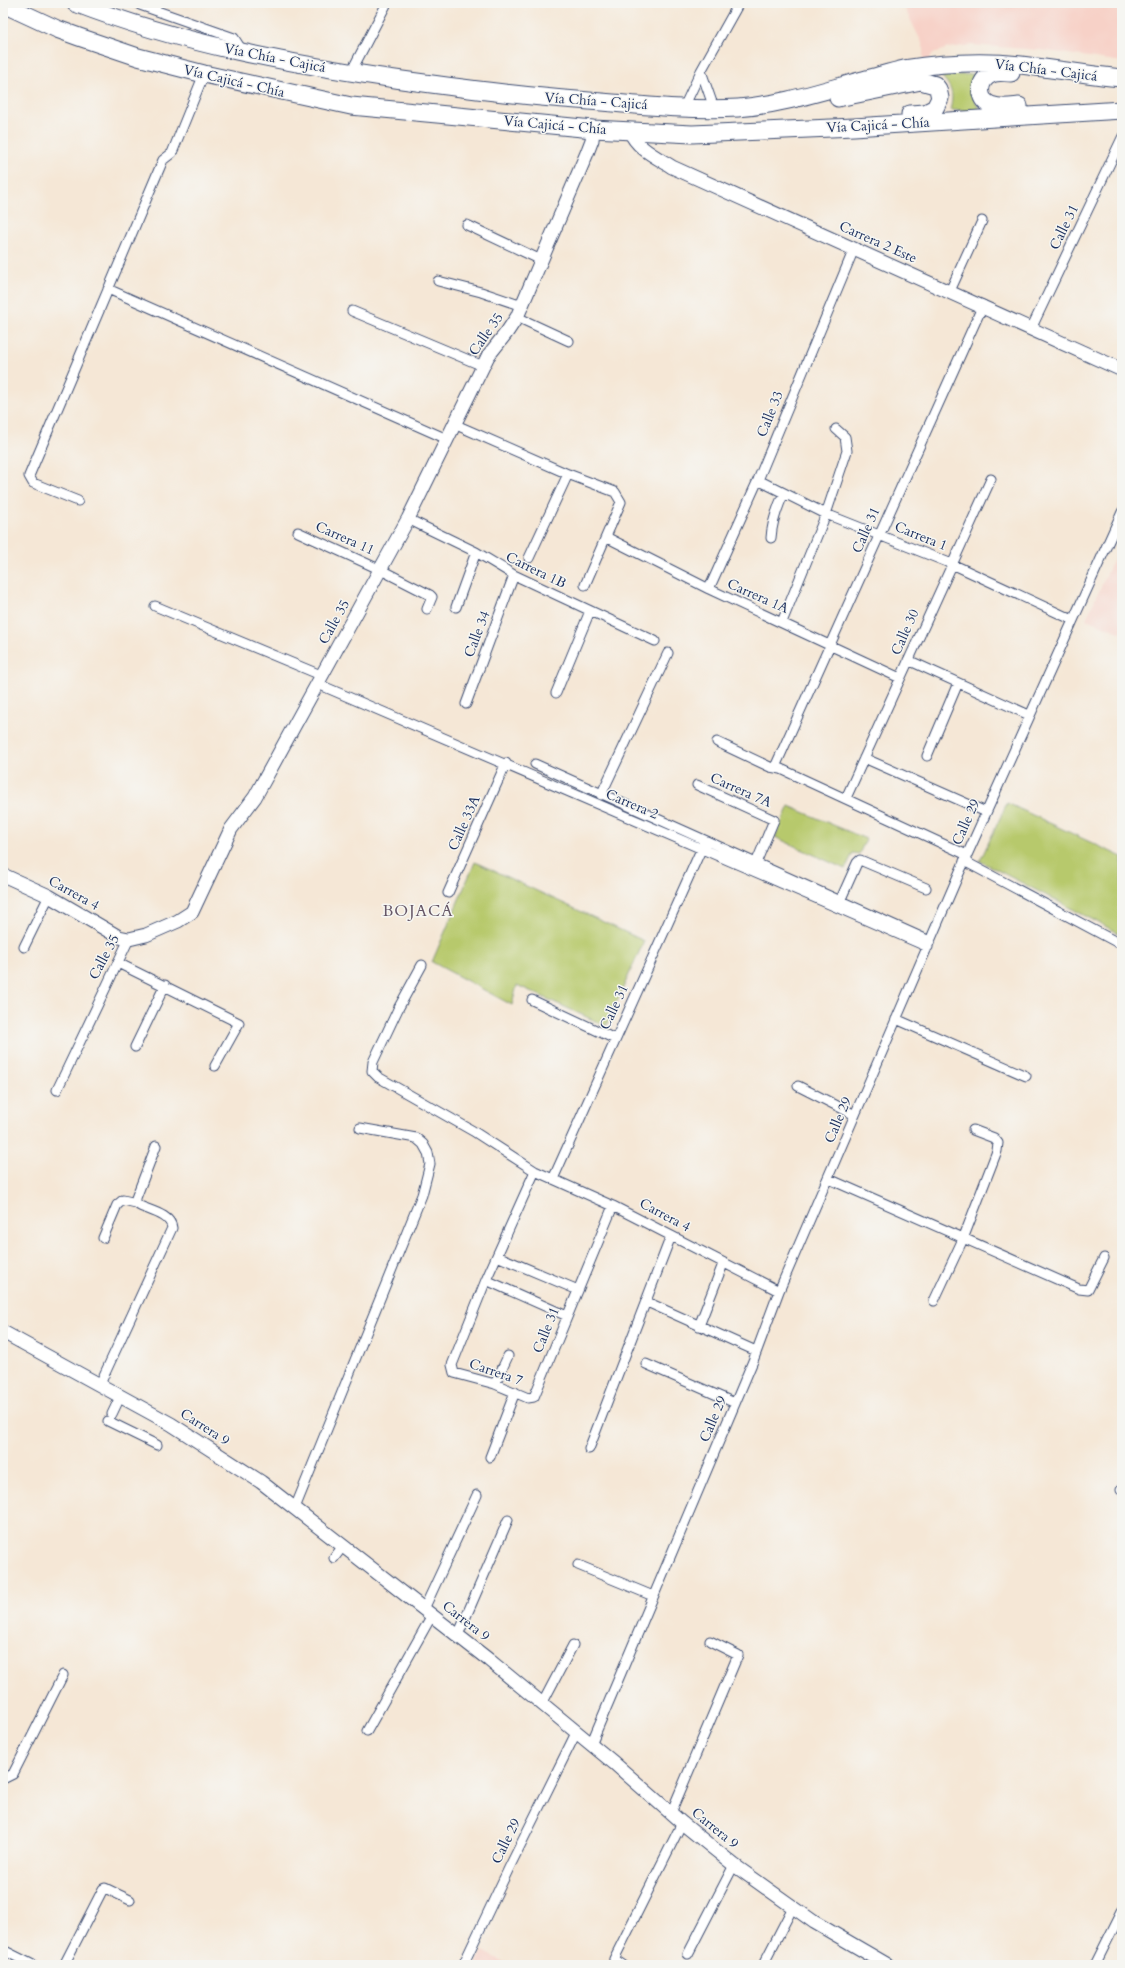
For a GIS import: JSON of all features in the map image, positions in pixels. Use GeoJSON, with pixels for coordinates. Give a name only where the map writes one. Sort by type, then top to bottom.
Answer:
{"type":"FeatureCollection","features":[{"type":"Feature","properties":{"kind":"highway","name":"Vía Chía - Cajicá"},"geometry":{"type":"LineString","coordinates":[[75,3],[176,37],[244,53],[351,72],[535,97],[684,107],[738,108],[796,99],[900,70],[923,67],[993,63],[1122,78]]}},
{"type":"Feature","properties":{"kind":"highway","name":"Vía Cajicá - Chía"},"geometry":{"type":"LineString","coordinates":[[3,4],[57,29],[138,56],[204,74],[351,106],[593,129],[692,134],[854,127],[1122,110]]}},
{"type":"Feature","properties":{"kind":"highway"},"geometry":{"type":"LineString","coordinates":[[1054,70],[1036,75],[997,72],[984,78],[981,84],[980,93],[983,100],[989,105],[1000,108],[1122,100]]}},
{"type":"Feature","properties":{"kind":"highway"},"geometry":{"type":"LineString","coordinates":[[796,99],[822,101],[921,81],[930,82],[938,89],[940,98],[938,104],[931,111],[925,113],[871,117],[854,127]]}},
{"type":"Feature","properties":{"kind":"street"},"geometry":{"type":"LineString","coordinates":[[139,3],[140,5],[234,38],[244,53]]}},
{"type":"Feature","properties":{"kind":"street"},"geometry":{"type":"LineString","coordinates":[[351,72],[386,3]]}},
{"type":"Feature","properties":{"kind":"street"},"geometry":{"type":"LineString","coordinates":[[684,107],[701,71],[739,3]]}},
{"type":"Feature","properties":{"kind":"street"},"geometry":{"type":"LineString","coordinates":[[701,71],[714,108]]}},
{"type":"Feature","properties":{"kind":"street"},"geometry":{"type":"LineString","coordinates":[[78,501],[33,482],[29,476],[163,160],[172,153],[204,74]]}},
{"type":"Feature","properties":{"kind":"street","name":"Calle 35"},"geometry":{"type":"LineString","coordinates":[[57,1090],[129,939],[162,929],[192,912],[231,829],[255,797],[381,570],[408,519],[488,356],[519,312],[590,146],[593,129]]}},
{"type":"Feature","properties":{"kind":"street","name":"Carrera 2 Este"},"geometry":{"type":"LineString","coordinates":[[630,131],[633,140],[672,167],[950,291],[1122,370]]}},
{"type":"Feature","properties":{"kind":"street","name":"Calle 31"},"geometry":{"type":"LineString","coordinates":[[1031,329],[1122,138]]}},
{"type":"Feature","properties":{"kind":"street"},"geometry":{"type":"LineString","coordinates":[[950,291],[982,221]]}},
{"type":"Feature","properties":{"kind":"street"},"geometry":{"type":"LineString","coordinates":[[467,225],[542,260]]}},
{"type":"Feature","properties":{"kind":"street","name":"Calle 33"},"geometry":{"type":"LineString","coordinates":[[708,589],[758,480],[854,249]]}},
{"type":"Feature","properties":{"kind":"street"},"geometry":{"type":"LineString","coordinates":[[438,281],[481,292],[519,312],[568,341]]}},
{"type":"Feature","properties":{"kind":"street"},"geometry":{"type":"LineString","coordinates":[[108,289],[447,439]]}},
{"type":"Feature","properties":{"kind":"street","name":"Calle 31"},"geometry":{"type":"LineString","coordinates":[[775,767],[983,306]]}},
{"type":"Feature","properties":{"kind":"street"},"geometry":{"type":"LineString","coordinates":[[352,311],[483,366]]}},
{"type":"Feature","properties":{"kind":"street"},"geometry":{"type":"LineString","coordinates":[[454,424],[568,474],[615,492],[621,502],[585,585]]}},
{"type":"Feature","properties":{"kind":"street"},"geometry":{"type":"LineString","coordinates":[[782,622],[826,514],[847,451],[845,437],[836,429]]}},
{"type":"Feature","properties":{"kind":"street"},"geometry":{"type":"LineString","coordinates":[[529,558],[568,474]]}},
{"type":"Feature","properties":{"kind":"street","name":"Calle 30"},"geometry":{"type":"LineString","coordinates":[[846,798],[991,479]]}},
{"type":"Feature","properties":{"kind":"street","name":"Carrera 1"},"geometry":{"type":"LineString","coordinates":[[758,480],[826,514],[952,564],[1073,620]]}},
{"type":"Feature","properties":{"kind":"street"},"geometry":{"type":"LineString","coordinates":[[771,538],[772,524],[784,493]]}},
{"type":"Feature","properties":{"kind":"street","name":"Calle 29"},"geometry":{"type":"LineString","coordinates":[[591,1744],[735,1403],[779,1291],[829,1179],[965,858],[1122,512]]}},
{"type":"Feature","properties":{"kind":"street","name":"Carrera 1B"},"geometry":{"type":"LineString","coordinates":[[408,519],[476,552],[514,575],[655,640]]}},
{"type":"Feature","properties":{"kind":"street","name":"Carrera 11"},"geometry":{"type":"LineString","coordinates":[[298,532],[381,570],[431,596],[427,609]]}},
{"type":"Feature","properties":{"kind":"street","name":"Carrera 1A"},"geometry":{"type":"LineString","coordinates":[[606,537],[708,589],[900,678]]}},
{"type":"Feature","properties":{"kind":"street"},"geometry":{"type":"LineString","coordinates":[[456,607],[476,552]]}},
{"type":"Feature","properties":{"kind":"street","name":"Calle 34"},"geometry":{"type":"LineString","coordinates":[[466,704],[514,575]]}},
{"type":"Feature","properties":{"kind":"street","name":"Carrera 2"},"geometry":{"type":"LineString","coordinates":[[155,606],[633,820],[704,844]]}},
{"type":"Feature","properties":{"kind":"street"},"geometry":{"type":"LineString","coordinates":[[556,693],[590,611]]}},
{"type":"Feature","properties":{"kind":"street"},"geometry":{"type":"LineString","coordinates":[[601,795],[668,653]]}},
{"type":"Feature","properties":{"kind":"street"},"geometry":{"type":"LineString","coordinates":[[908,660],[1029,715]]}},
{"type":"Feature","properties":{"kind":"street"},"geometry":{"type":"LineString","coordinates":[[927,756],[958,683]]}},
{"type":"Feature","properties":{"kind":"street"},"geometry":{"type":"LineString","coordinates":[[717,742],[770,767],[775,767],[846,798],[965,858],[1122,944]]}},
{"type":"Feature","properties":{"kind":"street"},"geometry":{"type":"LineString","coordinates":[[864,758],[986,812]]}},
{"type":"Feature","properties":{"kind":"street","name":"Calle 33A"},"geometry":{"type":"LineString","coordinates":[[448,893],[506,763]]}},
{"type":"Feature","properties":{"kind":"street"},"geometry":{"type":"LineString","coordinates":[[535,764],[704,844],[753,866],[840,901],[929,944]]}},
{"type":"Feature","properties":{"kind":"street","name":"Carrera 7A"},"geometry":{"type":"LineString","coordinates":[[697,785],[774,820],[753,866]]}},
{"type":"Feature","properties":{"kind":"street"},"geometry":{"type":"LineString","coordinates":[[633,820],[637,811]]}},
{"type":"Feature","properties":{"kind":"street","name":"Calle 31"},"geometry":{"type":"LineString","coordinates":[[553,1179],[704,844]]}},
{"type":"Feature","properties":{"kind":"street"},"geometry":{"type":"LineString","coordinates":[[840,901],[857,863],[860,860],[926,888]]}},
{"type":"Feature","properties":{"kind":"street"},"geometry":{"type":"LineString","coordinates":[[753,866],[790,888],[929,944]]}},
{"type":"Feature","properties":{"kind":"street","name":"Carrera 4"},"geometry":{"type":"LineString","coordinates":[[3,875],[49,896],[110,932],[129,939]]}},
{"type":"Feature","properties":{"kind":"street"},"geometry":{"type":"LineString","coordinates":[[24,946],[49,896]]}},
{"type":"Feature","properties":{"kind":"street"},"geometry":{"type":"LineString","coordinates":[[118,963],[239,1023],[215,1066]]}},
{"type":"Feature","properties":{"kind":"street","name":"Carrera 4"},"geometry":{"type":"LineString","coordinates":[[422,965],[376,1056],[372,1071],[378,1077],[473,1131],[535,1171],[612,1206],[723,1264],[779,1291]]}},
{"type":"Feature","properties":{"kind":"street"},"geometry":{"type":"LineString","coordinates":[[135,1048],[165,986]]}},
{"type":"Feature","properties":{"kind":"street"},"geometry":{"type":"LineString","coordinates":[[532,1000],[615,1039]]}},
{"type":"Feature","properties":{"kind":"street"},"geometry":{"type":"LineString","coordinates":[[896,1019],[1026,1076]]}},
{"type":"Feature","properties":{"kind":"street"},"geometry":{"type":"LineString","coordinates":[[798,1086],[855,1116]]}},
{"type":"Feature","properties":{"kind":"street"},"geometry":{"type":"LineString","coordinates":[[295,1508],[419,1202],[430,1170],[428,1153],[423,1144],[416,1138],[360,1128]]}},
{"type":"Feature","properties":{"kind":"street"},"geometry":{"type":"LineString","coordinates":[[934,1301],[963,1239],[997,1151],[998,1143],[994,1138],[973,1130]]}},
{"type":"Feature","properties":{"kind":"street"},"geometry":{"type":"LineString","coordinates":[[136,1203],[136,1198],[156,1146]]}},
{"type":"Feature","properties":{"kind":"street"},"geometry":{"type":"LineString","coordinates":[[535,1171],[486,1280],[567,1316]]}},
{"type":"Feature","properties":{"kind":"street"},"geometry":{"type":"LineString","coordinates":[[829,1179],[1079,1290],[1088,1290],[1104,1258]]}},
{"type":"Feature","properties":{"kind":"street"},"geometry":{"type":"LineString","coordinates":[[100,1384],[172,1228],[172,1223],[168,1219],[136,1203],[123,1200],[117,1205],[103,1238]]}},
{"type":"Feature","properties":{"kind":"street","name":"Calle 31"},"geometry":{"type":"LineString","coordinates":[[533,1398],[612,1206]]}},
{"type":"Feature","properties":{"kind":"street"},"geometry":{"type":"LineString","coordinates":[[589,1449],[647,1302],[671,1236]]}},
{"type":"Feature","properties":{"kind":"street"},"geometry":{"type":"LineString","coordinates":[[497,1256],[578,1290]]}},
{"type":"Feature","properties":{"kind":"street"},"geometry":{"type":"LineString","coordinates":[[699,1326],[723,1264]]}},
{"type":"Feature","properties":{"kind":"street","name":"Carrera 7"},"geometry":{"type":"LineString","coordinates":[[486,1280],[452,1365],[452,1370],[454,1373],[495,1384],[533,1398]]}},
{"type":"Feature","properties":{"kind":"street"},"geometry":{"type":"LineString","coordinates":[[647,1302],[756,1351]]}},
{"type":"Feature","properties":{"kind":"street","name":"Carrera 9"},"geometry":{"type":"LineString","coordinates":[[3,1332],[121,1395],[194,1438],[261,1482],[458,1635],[577,1732],[682,1823],[734,1865],[830,1932],[881,1963]]}},
{"type":"Feature","properties":{"kind":"street"},"geometry":{"type":"LineString","coordinates":[[495,1384],[508,1356]]}},
{"type":"Feature","properties":{"kind":"street"},"geometry":{"type":"LineString","coordinates":[[646,1364],[735,1403]]}},
{"type":"Feature","properties":{"kind":"street"},"geometry":{"type":"LineString","coordinates":[[490,1457],[515,1392]]}},
{"type":"Feature","properties":{"kind":"street"},"geometry":{"type":"LineString","coordinates":[[121,1395],[110,1417],[157,1445]]}},
{"type":"Feature","properties":{"kind":"street"},"geometry":{"type":"LineString","coordinates":[[367,1731],[428,1612],[477,1495]]}},
{"type":"Feature","properties":{"kind":"street"},"geometry":{"type":"LineString","coordinates":[[458,1635],[508,1520]]}},
{"type":"Feature","properties":{"kind":"street"},"geometry":{"type":"LineString","coordinates":[[334,1558],[343,1546]]}},
{"type":"Feature","properties":{"kind":"street"},"geometry":{"type":"LineString","coordinates":[[578,1565],[653,1596]]}},
{"type":"Feature","properties":{"kind":"street"},"geometry":{"type":"LineString","coordinates":[[671,1813],[738,1655],[710,1641]]}},
{"type":"Feature","properties":{"kind":"street"},"geometry":{"type":"LineString","coordinates":[[542,1704],[573,1645]]}},
{"type":"Feature","properties":{"kind":"street"},"geometry":{"type":"LineString","coordinates":[[3,1779],[12,1774],[63,1675]]}},
{"type":"Feature","properties":{"kind":"street","name":"Calle 29"},"geometry":{"type":"LineString","coordinates":[[463,1965],[509,1868],[577,1732]]}},
{"type":"Feature","properties":{"kind":"street"},"geometry":{"type":"LineString","coordinates":[[623,1965],[614,1959],[682,1823]]}},
{"type":"Feature","properties":{"kind":"street"},"geometry":{"type":"LineString","coordinates":[[688,1954],[734,1865]]}},
{"type":"Feature","properties":{"kind":"street"},"geometry":{"type":"LineString","coordinates":[[64,1965],[103,1889],[105,1888],[130,1900]]}},
{"type":"Feature","properties":{"kind":"street"},"geometry":{"type":"LineString","coordinates":[[763,1965],[793,1907]]}},
{"type":"Feature","properties":{"kind":"street"},"geometry":{"type":"LineString","coordinates":[[1096,1965],[1122,1911]]}},
{"type":"Feature","properties":{"kind":"street"},"geometry":{"type":"LineString","coordinates":[[3,1950],[33,1965]]}},
{"type":"Feature","properties":{"kind":"shaded area"},"geometry":{"type":"Polygon","coordinates":[[[902,3],[1122,3],[1122,62],[1041,50],[972,45],[948,48],[933,54],[923,67],[923,45],[902,3]]]}},
{"type":"Feature","properties":{"kind":"shaded area"},"geometry":{"type":"Polygon","coordinates":[[[1122,541],[1122,633],[1086,619],[1122,541]]]}},
{"type":"Feature","properties":{"kind":"shaded area"},"geometry":{"type":"Polygon","coordinates":[[[483,1951],[510,1965],[476,1965],[483,1951]]]}},
{"type":"Feature","properties":{"kind":"green space"},"geometry":{"type":"Polygon","coordinates":[[[975,74],[972,84],[972,93],[981,111],[950,110],[952,96],[950,88],[941,76],[975,74]]]}},
{"type":"Feature","properties":{"kind":"green space"},"geometry":{"type":"Polygon","coordinates":[[[1007,803],[1122,857],[1122,935],[980,861],[1007,803]]]}},
{"type":"Feature","properties":{"kind":"green space"},"geometry":{"type":"Polygon","coordinates":[[[789,806],[866,839],[859,854],[853,853],[845,869],[775,837],[789,806]]]}},
{"type":"Feature","properties":{"kind":"green space"},"geometry":{"type":"Polygon","coordinates":[[[475,862],[644,941],[606,1026],[517,985],[512,1005],[432,962],[475,862]]]}},
{"type":"Feature","properties":{"kind":"district","name":"BOJACÁ"},"geometry":{"type":"Point","coordinates":[418,911]}}]}
